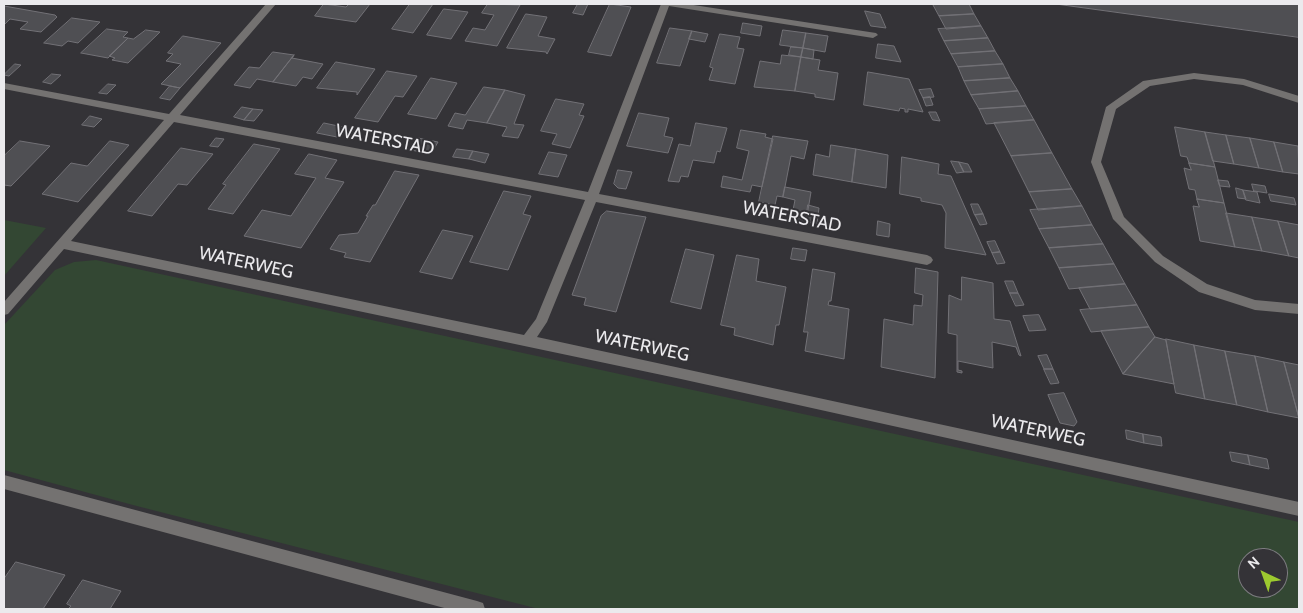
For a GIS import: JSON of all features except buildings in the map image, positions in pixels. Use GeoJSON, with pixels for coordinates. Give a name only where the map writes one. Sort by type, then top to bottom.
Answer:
{"type":"FeatureCollection","features":[{"type":"Feature","properties":{"kind":"street"},"geometry":{"type":"LineString","coordinates":[[4,310],[271,4]]}},
{"type":"Feature","properties":{"kind":"street"},"geometry":{"type":"LineString","coordinates":[[527,340],[541,322],[592,198],[665,4]]}},
{"type":"Feature","properties":{"kind":"street"},"geometry":{"type":"LineString","coordinates":[[671,4],[873,35]]}},
{"type":"Feature","properties":{"kind":"street"},"geometry":{"type":"LineString","coordinates":[[1299,100],[1244,82],[1194,76],[1147,83],[1111,107],[1096,162],[1119,219],[1159,259],[1203,288],[1255,305],[1299,309]]}},
{"type":"Feature","properties":{"kind":"street","name":"WATERSTAD"},"geometry":{"type":"LineString","coordinates":[[4,86],[927,260]]}},
{"type":"Feature","properties":{"kind":"street","name":"WATERWEG"},"geometry":{"type":"LineString","coordinates":[[61,244],[527,340],[1087,461],[1299,509]]}},
{"type":"Feature","properties":{"kind":"street"},"geometry":{"type":"LineString","coordinates":[[4,482],[477,609]]}},
{"type":"Feature","properties":{"kind":"green space"},"geometry":{"type":"Polygon","coordinates":[[[4,220],[46,228],[4,276],[4,220]]]}},
{"type":"Feature","properties":{"kind":"green space"},"geometry":{"type":"Polygon","coordinates":[[[96,260],[1299,522],[1299,609],[539,609],[4,470],[4,325],[55,270],[74,262],[96,260]]]}}]}
